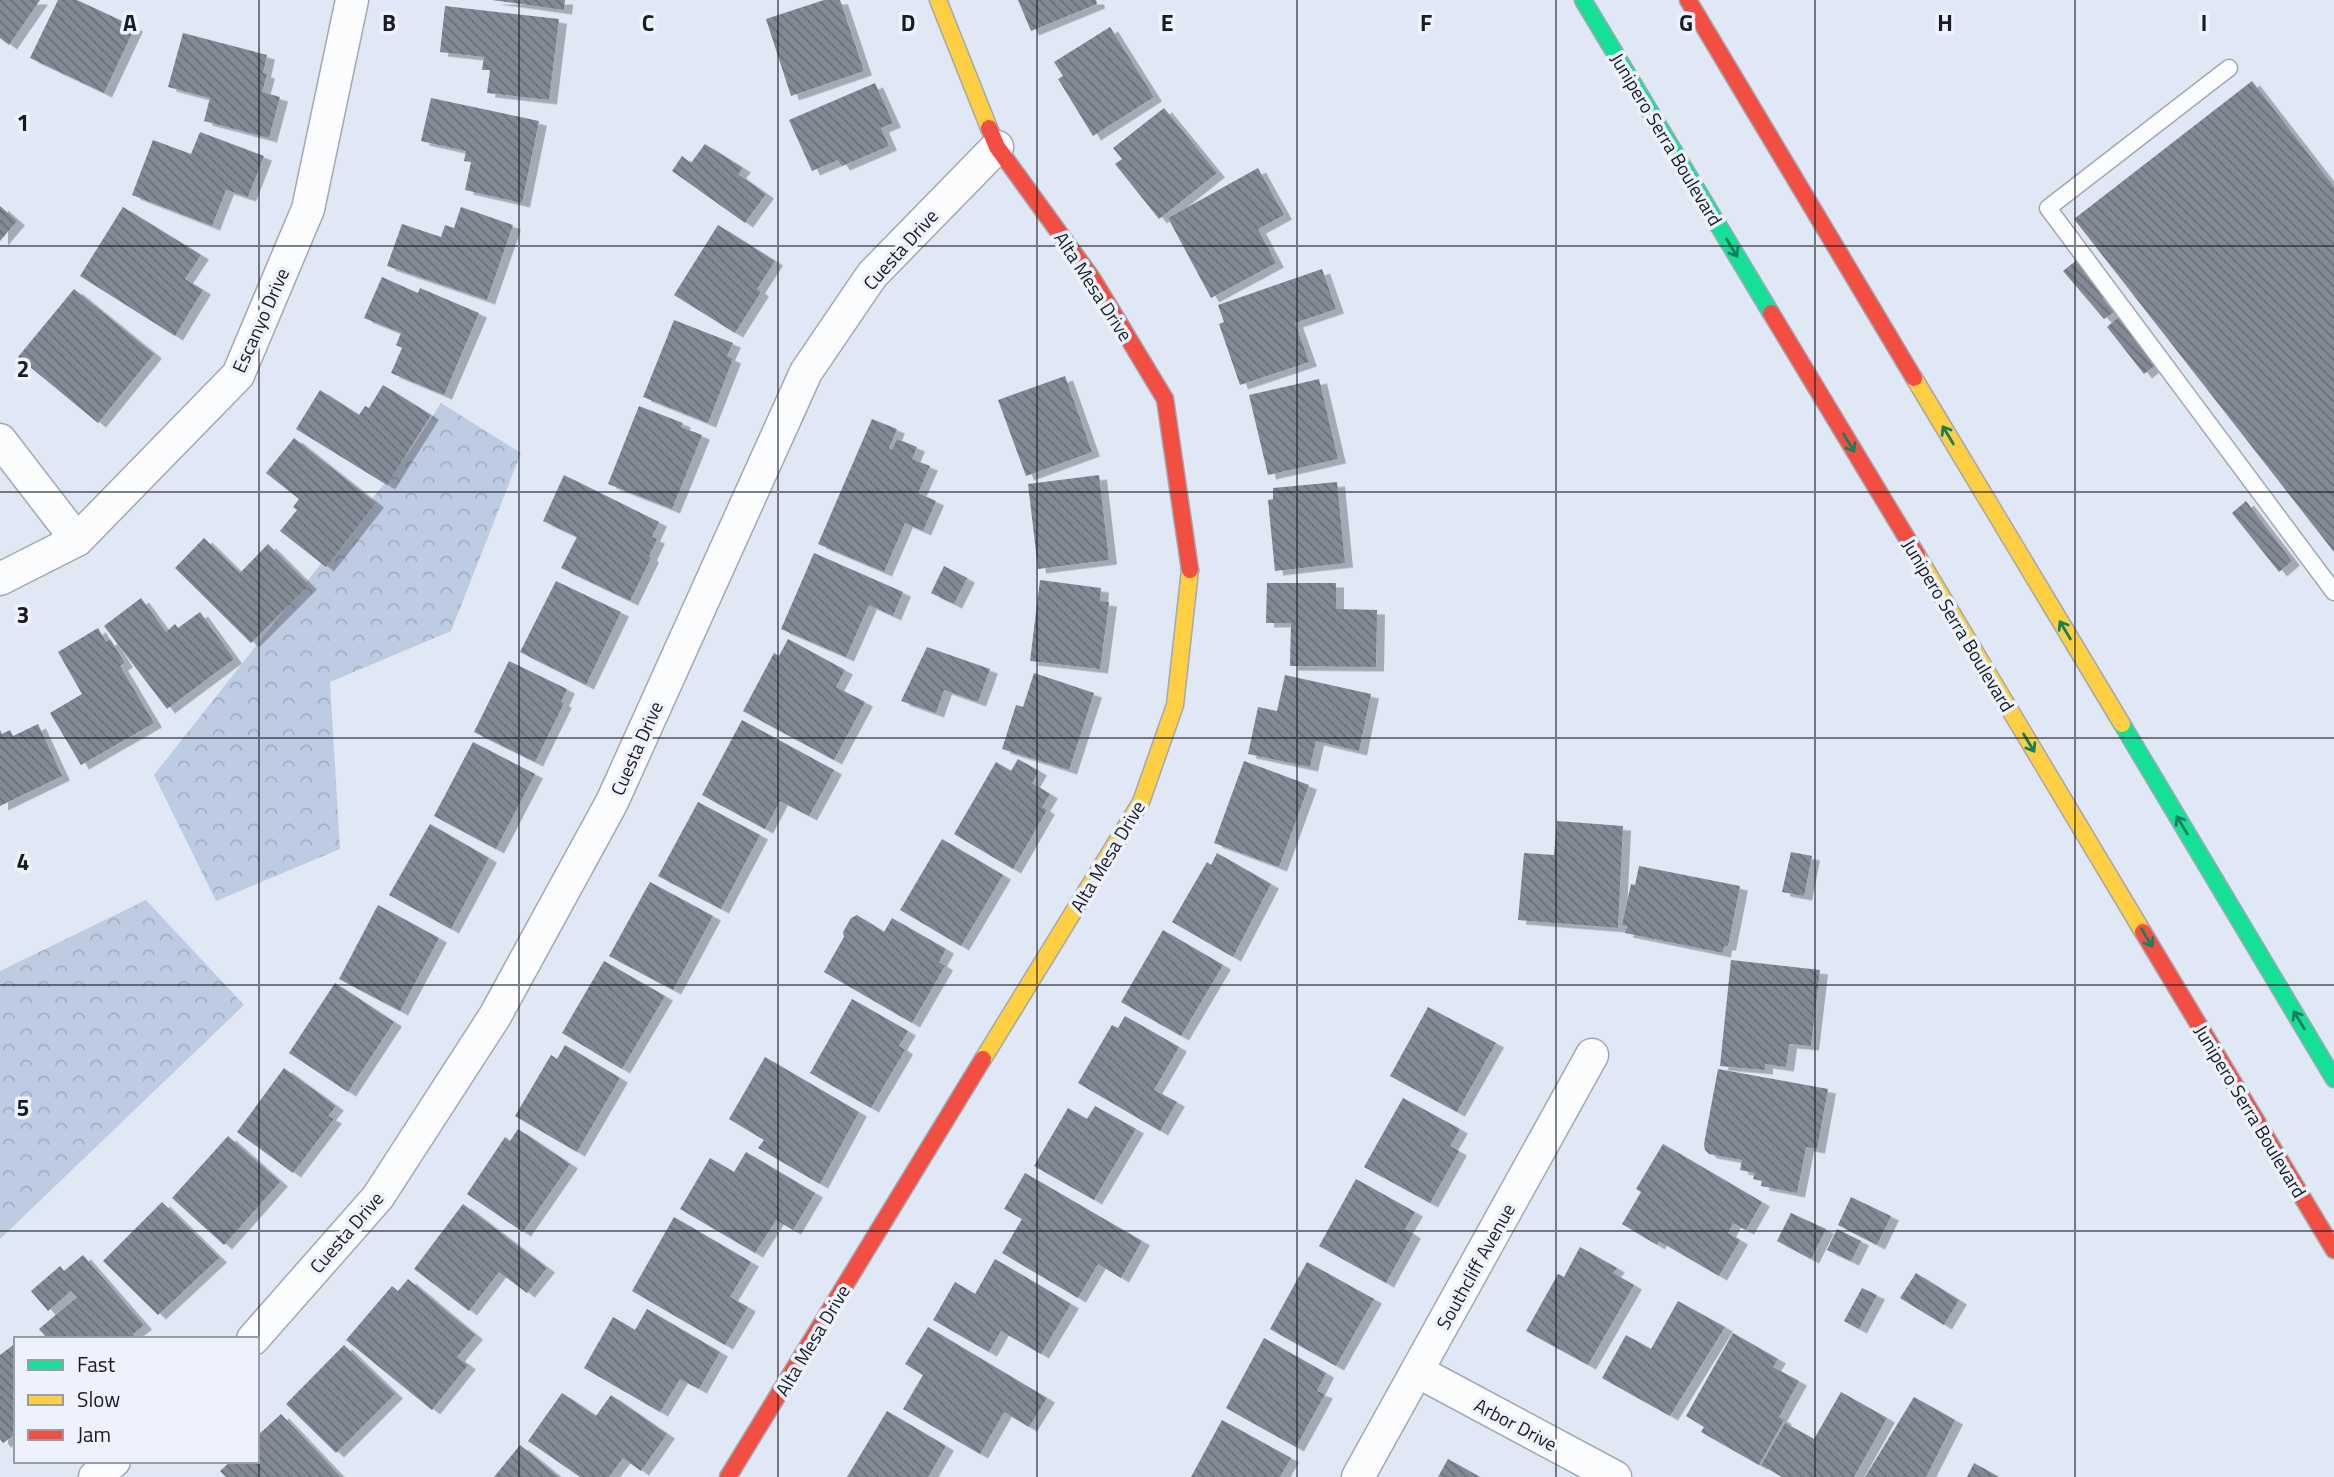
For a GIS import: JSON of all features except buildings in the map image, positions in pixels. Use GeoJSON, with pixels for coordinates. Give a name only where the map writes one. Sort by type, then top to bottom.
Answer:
{"type":"FeatureCollection","features":[{"type":"Feature","properties":{"kind":"main road","name":"Alta Mesa Drive"},"geometry":{"type":"LineString","coordinates":[[728,1477],[1141,802],[1175,705],[1191,564],[1165,399],[1092,278],[996,147],[938,0]]}},
{"type":"Feature","properties":{"kind":"main road","name":"Junipero Serra Boulevard"},"geometry":{"type":"LineString","coordinates":[[1583,0],[2334,1250]]}},
{"type":"Feature","properties":{"kind":"main road"},"geometry":{"type":"LineString","coordinates":[[1688,0],[2334,1079]]}},
{"type":"Feature","properties":{"kind":"street","name":"Escanyo Drive"},"geometry":{"type":"LineString","coordinates":[[0,579],[77,540],[238,375],[308,209],[352,0]]}},
{"type":"Feature","properties":{"kind":"street","name":"Cuesta Drive"},"geometry":{"type":"LineString","coordinates":[[255,1337],[378,1197],[495,1016],[612,802],[806,372],[872,275],[996,147]]}},
{"type":"Feature","properties":{"kind":"street"},"geometry":{"type":"LineString","coordinates":[[0,440],[77,540]]}},
{"type":"Feature","properties":{"kind":"street","name":"Southcliff Avenue"},"geometry":{"type":"LineString","coordinates":[[1358,1477],[1592,1055]]}},
{"type":"Feature","properties":{"kind":"street","name":"Arbor Drive"},"geometry":{"type":"LineString","coordinates":[[1417,1371],[1615,1477]]}},
{"type":"Feature","properties":{"kind":"street"},"geometry":{"type":"LineString","coordinates":[[95,1477],[112,1463]]}},
{"type":"Feature","properties":{"kind":"lane"},"geometry":{"type":"LineString","coordinates":[[2229,68],[2048,208],[2334,592]]}},
{"type":"Feature","properties":{"kind":"green space"},"geometry":{"type":"Polygon","coordinates":[[[441,403],[521,453],[451,631],[330,682],[340,849],[216,901],[154,775],[410,451],[441,403]]]}},
{"type":"Feature","properties":{"kind":"green space"},"geometry":{"type":"Polygon","coordinates":[[[146,900],[244,1005],[0,1239],[0,971],[146,900]]]}},
{"type":"Feature","properties":{"kind":"traffic: fast"},"geometry":{"type":"LineString","coordinates":[[1583,0],[1771,313]]}},
{"type":"Feature","properties":{"kind":"traffic: fast"},"geometry":{"type":"LineString","coordinates":[[2122,724],[2334,1079]]}},
{"type":"Feature","properties":{"kind":"traffic: slow"},"geometry":{"type":"LineString","coordinates":[[938,0],[989,128]]}},
{"type":"Feature","properties":{"kind":"traffic: slow"},"geometry":{"type":"LineString","coordinates":[[1914,378],[2122,724]]}},
{"type":"Feature","properties":{"kind":"traffic: slow"},"geometry":{"type":"LineString","coordinates":[[1917,555],[2143,932]]}},
{"type":"Feature","properties":{"kind":"traffic: slow"},"geometry":{"type":"LineString","coordinates":[[983,1059],[1141,802],[1175,705],[1190,570]]}},
{"type":"Feature","properties":{"kind":"traffic: jam"},"geometry":{"type":"LineString","coordinates":[[1688,0],[1914,378]]}},
{"type":"Feature","properties":{"kind":"traffic: jam"},"geometry":{"type":"LineString","coordinates":[[989,128],[997,147],[1092,278],[1165,399],[1190,570]]}},
{"type":"Feature","properties":{"kind":"traffic: jam"},"geometry":{"type":"LineString","coordinates":[[1771,313],[1917,555]]}},
{"type":"Feature","properties":{"kind":"traffic: jam"},"geometry":{"type":"LineString","coordinates":[[2143,932],[2334,1250]]}},
{"type":"Feature","properties":{"kind":"traffic: jam"},"geometry":{"type":"LineString","coordinates":[[728,1477],[983,1059]]}}]}
